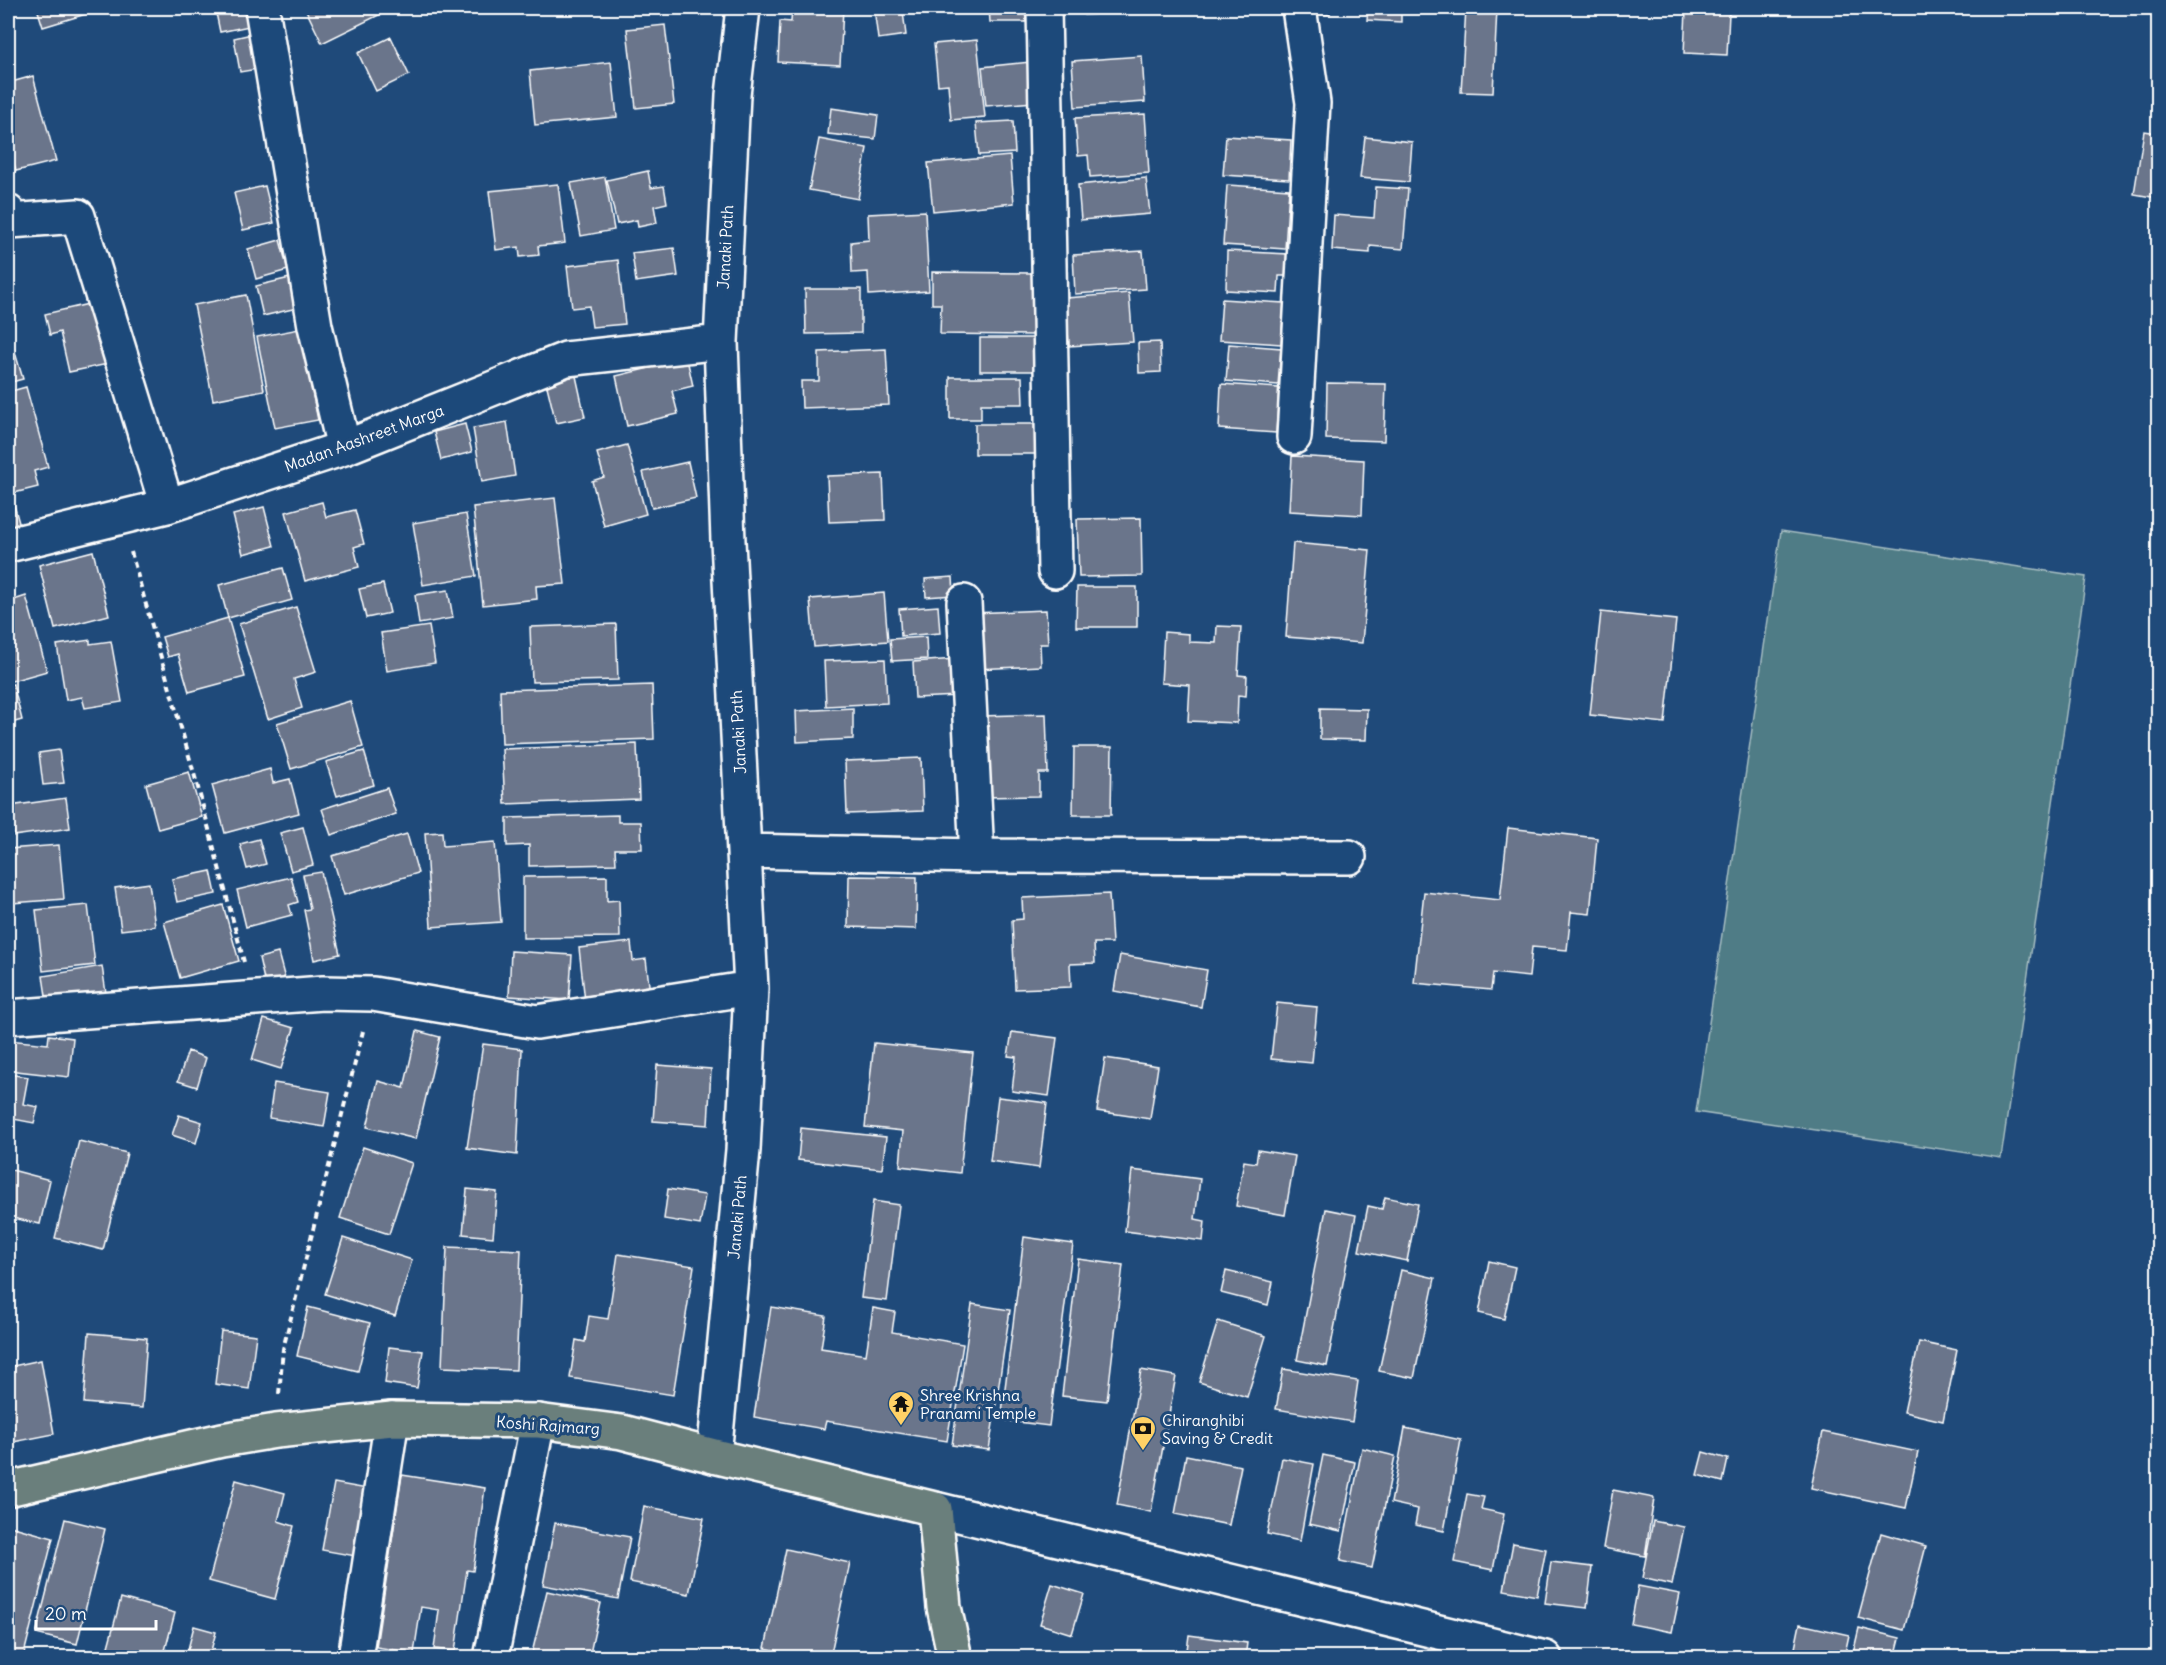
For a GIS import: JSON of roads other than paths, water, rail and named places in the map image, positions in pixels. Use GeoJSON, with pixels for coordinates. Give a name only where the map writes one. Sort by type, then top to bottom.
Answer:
{"type":"FeatureCollection","features":[{"type":"Feature","properties":{"kind":"main road","name":"Koshi Rajmarg"},"geometry":{"type":"LineString","coordinates":[[8,1489],[222,1440],[276,1431],[392,1419],[538,1421],[622,1432],[935,1509]]}},
{"type":"Feature","properties":{"kind":"main road"},"geometry":{"type":"LineString","coordinates":[[935,1509],[944,1607],[956,1658]]}},
{"type":"Feature","properties":{"kind":"street"},"geometry":{"type":"LineString","coordinates":[[262,8],[315,326],[344,448]]}},
{"type":"Feature","properties":{"kind":"street","name":"Janaki Path"},"geometry":{"type":"LineString","coordinates":[[714,1456],[743,1150],[751,988],[721,342],[733,95],[743,8]]}},
{"type":"Feature","properties":{"kind":"street"},"geometry":{"type":"LineString","coordinates":[[1044,8],[1055,571]]}},
{"type":"Feature","properties":{"kind":"street"},"geometry":{"type":"LineString","coordinates":[[1294,437],[1313,103],[1299,8]]}},
{"type":"Feature","properties":{"kind":"street"},"geometry":{"type":"LineString","coordinates":[[8,212],[10,221],[78,216],[167,506]]}},
{"type":"Feature","properties":{"kind":"street","name":"Madan Aashreet Marga"},"geometry":{"type":"LineString","coordinates":[[8,545],[167,506],[344,448],[566,359],[721,342]]}},
{"type":"Feature","properties":{"kind":"street"},"geometry":{"type":"LineString","coordinates":[[964,602],[977,856]]}},
{"type":"Feature","properties":{"kind":"street"},"geometry":{"type":"LineString","coordinates":[[744,851],[977,856],[1349,856]]}},
{"type":"Feature","properties":{"kind":"street"},"geometry":{"type":"LineString","coordinates":[[8,1017],[322,993],[373,994],[537,1022],[751,988]]}},
{"type":"Feature","properties":{"kind":"street"},"geometry":{"type":"LineString","coordinates":[[355,1658],[392,1419]]}},
{"type":"Feature","properties":{"kind":"street"},"geometry":{"type":"LineString","coordinates":[[491,1658],[538,1421]]}},
{"type":"Feature","properties":{"kind":"street"},"geometry":{"type":"LineString","coordinates":[[935,1509],[1545,1658]]}},
{"type":"Feature","properties":{"kind":"place","name":"Shree Krishna Pranami Temple"},"geometry":{"type":"Point","coordinates":[901,1427]}},
{"type":"Feature","properties":{"kind":"place","name":"Chiranghibi Saving & Credit"},"geometry":{"type":"Point","coordinates":[1143,1452]}}]}
